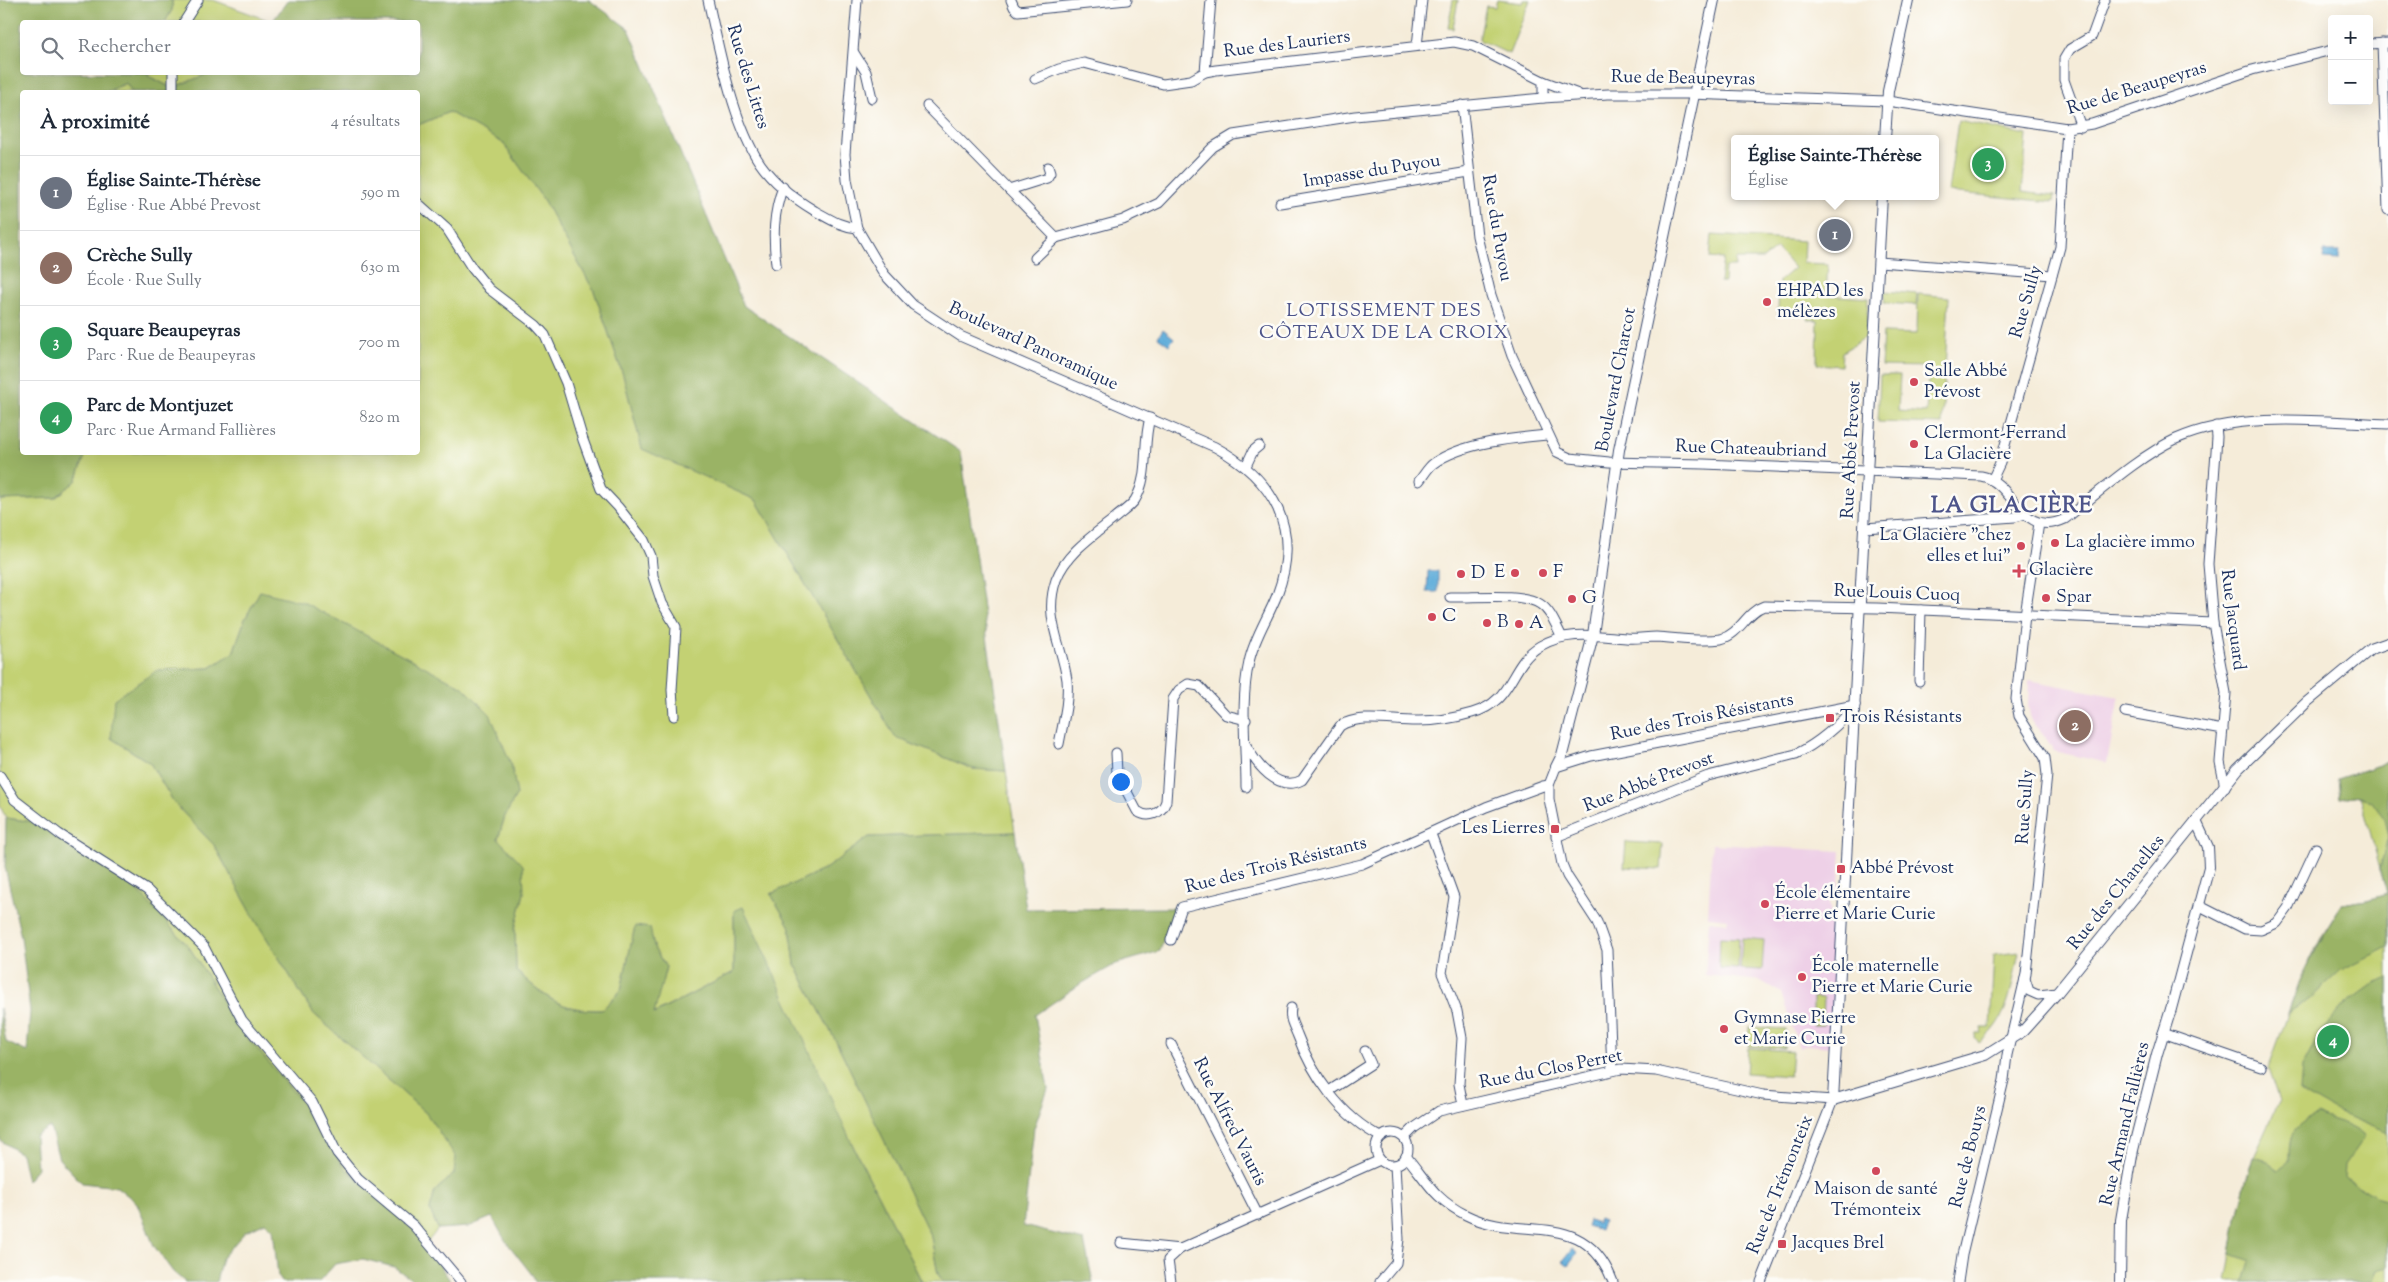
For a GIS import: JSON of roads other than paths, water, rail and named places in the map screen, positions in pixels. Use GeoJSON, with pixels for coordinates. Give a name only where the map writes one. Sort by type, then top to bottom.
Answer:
{"type":"FeatureCollection","features":[{"type":"Feature","properties":{"kind":"street"},"geometry":{"type":"LineString","coordinates":[[185,20],[198,0]]}},
{"type":"Feature","properties":{"kind":"street","name":"Rue des Littes"},"geometry":{"type":"LineString","coordinates":[[708,0],[739,119],[757,158],[783,187],[806,205],[841,226],[857,228]]}},
{"type":"Feature","properties":{"kind":"street","name":"Boulevard Panoramique"},"geometry":{"type":"LineString","coordinates":[[857,0],[846,154],[847,180],[857,228],[884,274],[906,300],[960,336],[1215,447],[1246,466],[1270,492],[1282,519],[1286,546],[1285,573],[1252,650],[1246,685],[1246,787]]}},
{"type":"Feature","properties":{"kind":"street"},"geometry":{"type":"LineString","coordinates":[[1011,0],[1018,11],[1127,0]]}},
{"type":"Feature","properties":{"kind":"street"},"geometry":{"type":"LineString","coordinates":[[1205,72],[1211,0]]}},
{"type":"Feature","properties":{"kind":"street"},"geometry":{"type":"LineString","coordinates":[[1417,46],[1422,0]]}},
{"type":"Feature","properties":{"kind":"street","name":"Boulevard Charcot"},"geometry":{"type":"LineString","coordinates":[[1556,767],[1562,755],[1592,635],[1617,462],[1714,0]]}},
{"type":"Feature","properties":{"kind":"street"},"geometry":{"type":"LineString","coordinates":[[1885,135],[1887,101],[1908,0]]}},
{"type":"Feature","properties":{"kind":"street"},"geometry":{"type":"LineString","coordinates":[[2081,127],[2064,80],[2064,59],[2070,49],[2092,36],[2106,0]]}},
{"type":"Feature","properties":{"kind":"street","name":"Rue des Lauriers"},"geometry":{"type":"LineString","coordinates":[[1034,79],[1060,69],[1084,63],[1163,84],[1191,80],[1205,72],[1454,42],[1473,46],[1543,81],[1580,96]]}},
{"type":"Feature","properties":{"kind":"street"},"geometry":{"type":"LineString","coordinates":[[2385,43],[2388,210]]}},
{"type":"Feature","properties":{"kind":"street","name":"Rue de Beaupeyras"},"geometry":{"type":"LineString","coordinates":[[1035,258],[1056,238],[1123,220],[1151,208],[1159,203],[1213,146],[1234,135],[1355,116],[1462,105],[1580,96],[1695,94],[1887,101],[1939,107],[2055,128],[2081,127],[2252,70],[2328,51]]}},
{"type":"Feature","properties":{"kind":"street"},"geometry":{"type":"LineString","coordinates":[[854,52],[866,72],[872,98]]}},
{"type":"Feature","properties":{"kind":"street"},"geometry":{"type":"LineString","coordinates":[[173,75],[173,90]]}},
{"type":"Feature","properties":{"kind":"street"},"geometry":{"type":"LineString","coordinates":[[1543,81],[1543,98]]}},
{"type":"Feature","properties":{"kind":"street","name":"Rue du Puyou"},"geometry":{"type":"LineString","coordinates":[[1462,105],[1477,236],[1491,295],[1512,356],[1547,435]]}},
{"type":"Feature","properties":{"kind":"street"},"geometry":{"type":"LineString","coordinates":[[927,106],[1056,238]]}},
{"type":"Feature","properties":{"kind":"street","name":"Rue Sully"},"geometry":{"type":"LineString","coordinates":[[1992,480],[2000,463],[2060,247],[2067,128]]}},
{"type":"Feature","properties":{"kind":"street"},"geometry":{"type":"LineString","coordinates":[[1009,190],[1047,178],[1050,173],[1048,166]]}},
{"type":"Feature","properties":{"kind":"street","name":"Impasse du Puyou"},"geometry":{"type":"LineString","coordinates":[[1280,203],[1469,172]]}},
{"type":"Feature","properties":{"kind":"street"},"geometry":{"type":"LineString","coordinates":[[776,264],[773,236],[777,204],[783,187]]}},
{"type":"Feature","properties":{"kind":"street","name":"Rue Abbé Prevost"},"geometry":{"type":"LineString","coordinates":[[1833,1100],[1882,200]]}},
{"type":"Feature","properties":{"kind":"street"},"geometry":{"type":"LineString","coordinates":[[420,205],[447,229],[472,268],[489,289],[536,325],[545,335],[566,383],[582,440],[600,489],[618,507],[644,540],[651,556],[653,576],[662,603],[676,628],[672,690],[674,716]]}},
{"type":"Feature","properties":{"kind":"street"},"geometry":{"type":"LineString","coordinates":[[1879,262],[2052,275]]}},
{"type":"Feature","properties":{"kind":"street"},"geometry":{"type":"LineString","coordinates":[[1059,744],[1068,702],[1067,679],[1052,622],[1052,600],[1056,581],[1062,568],[1074,553],[1134,501],[1144,473],[1150,418]]}},
{"type":"Feature","properties":{"kind":"street"},"geometry":{"type":"LineString","coordinates":[[1992,480],[2026,514],[2039,523],[2052,524],[2065,520],[2113,482],[2166,444],[2216,426],[2256,421],[2388,424]]}},
{"type":"Feature","properties":{"kind":"street","name":"Rue Jacquard"},"geometry":{"type":"LineString","coordinates":[[2216,426],[2217,437],[2208,564],[2213,623],[2226,693],[2220,762],[2224,787]]}},
{"type":"Feature","properties":{"kind":"street"},"geometry":{"type":"LineString","coordinates":[[1420,481],[1433,464],[1461,450],[1513,438],[1547,435]]}},
{"type":"Feature","properties":{"kind":"street","name":"Rue Chateaubriand"},"geometry":{"type":"LineString","coordinates":[[1547,435],[1557,452],[1564,456],[1617,462],[1981,476],[1992,480]]}},
{"type":"Feature","properties":{"kind":"street"},"geometry":{"type":"LineString","coordinates":[[1246,466],[1253,451],[1260,446]]}},
{"type":"Feature","properties":{"kind":"street"},"geometry":{"type":"LineString","coordinates":[[1865,528],[2015,517],[2026,514]]}},
{"type":"Feature","properties":{"kind":"street","name":"Rue Sully"},"geometry":{"type":"LineString","coordinates":[[2010,1040],[2025,979],[2047,775],[2045,758],[2019,716],[2016,699],[2025,615],[2039,523]]}},
{"type":"Feature","properties":{"kind":"street"},"geometry":{"type":"LineString","coordinates":[[1450,597],[1525,598],[1541,604],[1562,637]]}},
{"type":"Feature","properties":{"kind":"street","name":"Rue Louis Cuoq"},"geometry":{"type":"LineString","coordinates":[[1246,745],[1251,754],[1271,776],[1279,782],[1295,784],[1302,780],[1340,726],[1346,722],[1359,719],[1422,721],[1458,716],[1486,708],[1502,696],[1523,663],[1539,646],[1562,637],[1581,634],[1716,640],[1732,635],[1752,613],[1764,606],[1921,610],[2213,623]]}},
{"type":"Feature","properties":{"kind":"street"},"geometry":{"type":"LineString","coordinates":[[1919,681],[1921,610]]}},
{"type":"Feature","properties":{"kind":"street","name":"Rue des Chanelles"},"geometry":{"type":"LineString","coordinates":[[1833,1100],[1985,1055],[2023,1031],[2057,993],[2196,821],[2259,747],[2307,702],[2371,649],[2388,643]]}},
{"type":"Feature","properties":{"kind":"street"},"geometry":{"type":"LineString","coordinates":[[1116,753],[1117,774],[1136,811],[1149,815],[1159,812],[1164,808],[1166,801],[1173,699],[1179,690],[1188,684],[1198,686],[1226,715],[1246,720]]}},
{"type":"Feature","properties":{"kind":"street","name":"Rue Abbé Prevost"},"geometry":{"type":"LineString","coordinates":[[1556,837],[1708,776],[1796,754],[1809,748],[1849,713],[1855,705]]}},
{"type":"Feature","properties":{"kind":"street","name":"Rue des Trois Résistants"},"geometry":{"type":"LineString","coordinates":[[1556,767],[1591,756],[1855,705]]}},
{"type":"Feature","properties":{"kind":"street"},"geometry":{"type":"LineString","coordinates":[[2125,712],[2223,730]]}},
{"type":"Feature","properties":{"kind":"street"},"geometry":{"type":"LineString","coordinates":[[1556,767],[1549,785],[1549,799],[1556,837],[1567,876],[1597,922],[1607,950],[1612,1070]]}},
{"type":"Feature","properties":{"kind":"street"},"geometry":{"type":"LineString","coordinates":[[0,776],[15,800],[59,834],[147,890],[204,948],[242,1020],[312,1102],[337,1153],[358,1179],[414,1226],[461,1282]]}},
{"type":"Feature","properties":{"kind":"street","name":"Rue des Trois Résistants"},"geometry":{"type":"LineString","coordinates":[[1171,940],[1182,907],[1362,864],[1431,834],[1486,807],[1549,785]]}},
{"type":"Feature","properties":{"kind":"street","name":"Rue Armand Fallières"},"geometry":{"type":"LineString","coordinates":[[2120,1282],[2121,1220],[2141,1113],[2200,906],[2210,854],[2204,836],[2196,821]]}},
{"type":"Feature","properties":{"kind":"street"},"geometry":{"type":"LineString","coordinates":[[1431,834],[1454,897],[1442,973],[1457,1011],[1462,1038],[1459,1084],[1463,1105]]}},
{"type":"Feature","properties":{"kind":"street"},"geometry":{"type":"LineString","coordinates":[[2200,906],[2245,929],[2261,930],[2277,923],[2288,908],[2316,848]]}},
{"type":"Feature","properties":{"kind":"street"},"geometry":{"type":"LineString","coordinates":[[2025,979],[2029,991],[2038,995],[2057,993]]}},
{"type":"Feature","properties":{"kind":"street"},"geometry":{"type":"LineString","coordinates":[[1291,1008],[1289,1018],[1304,1054],[1329,1091],[1358,1123],[1381,1137]]}},
{"type":"Feature","properties":{"kind":"street","name":"Rue Armand Fallières"},"geometry":{"type":"LineString","coordinates":[[2163,1033],[2261,1067]]}},
{"type":"Feature","properties":{"kind":"street","name":"Rue de Bouys"},"geometry":{"type":"LineString","coordinates":[[1958,1282],[1962,1255],[2004,1080],[2010,1040]]}},
{"type":"Feature","properties":{"kind":"street","name":"Rue Alfred Vauris"},"geometry":{"type":"LineString","coordinates":[[1171,1044],[1258,1215]]}},
{"type":"Feature","properties":{"kind":"street"},"geometry":{"type":"LineString","coordinates":[[1329,1091],[1372,1064],[1365,1051]]}},
{"type":"Feature","properties":{"kind":"street","name":"Rue du Clos Perret"},"geometry":{"type":"LineString","coordinates":[[1404,1138],[1414,1128],[1439,1111],[1621,1069],[1656,1072],[1763,1095],[1833,1100]]}},
{"type":"Feature","properties":{"kind":"street","name":"Rue de Trémonteix"},"geometry":{"type":"LineString","coordinates":[[1761,1282],[1833,1100]]}},
{"type":"Feature","properties":{"kind":"street"},"geometry":{"type":"LineString","coordinates":[[1390,1133],[1404,1138],[1408,1147],[1406,1156],[1395,1165],[1384,1163],[1380,1160],[1376,1146],[1381,1137],[1390,1133]]}},
{"type":"Feature","properties":{"kind":"street"},"geometry":{"type":"LineString","coordinates":[[1406,1156],[1430,1190],[1465,1215],[1495,1226],[1562,1231],[1593,1248],[1601,1258],[1613,1282]]}},
{"type":"Feature","properties":{"kind":"street"},"geometry":{"type":"LineString","coordinates":[[1171,1282],[1168,1260],[1180,1249],[1380,1160]]}},
{"type":"Feature","properties":{"kind":"street"},"geometry":{"type":"LineString","coordinates":[[1380,1282],[1396,1263],[1399,1239],[1395,1165]]}},
{"type":"Feature","properties":{"kind":"street"},"geometry":{"type":"LineString","coordinates":[[1121,1242],[1180,1249]]}},
{"type":"Feature","properties":{"kind":"water"},"geometry":{"type":"Polygon","coordinates":[[[2324,252],[2339,252],[2339,260],[2323,259],[2324,252]]]}},
{"type":"Feature","properties":{"kind":"water"},"geometry":{"type":"Polygon","coordinates":[[[1163,329],[1174,338],[1169,345],[1158,337],[1163,329]]]}},
{"type":"Feature","properties":{"kind":"water"},"geometry":{"type":"Polygon","coordinates":[[[1428,571],[1438,571],[1438,592],[1427,592],[1428,571]]]}},
{"type":"Feature","properties":{"kind":"water"},"geometry":{"type":"Polygon","coordinates":[[[1598,1219],[1603,1221],[1600,1230],[1587,1226],[1589,1220],[1597,1223],[1598,1219]]]}},
{"type":"Feature","properties":{"kind":"water"},"geometry":{"type":"Polygon","coordinates":[[[1572,1249],[1577,1253],[1568,1265],[1563,1261],[1572,1249]]]}},
{"type":"Feature","properties":{"kind":"place","name":"Square Beaupeyras"},"geometry":{"type":"Point","coordinates":[1988,164]}},
{"type":"Feature","properties":{"kind":"place","name":"Église Sainte-Thérèse"},"geometry":{"type":"Point","coordinates":[1835,235]}},
{"type":"Feature","properties":{"kind":"place","name":"EHPAD les mélèzes"},"geometry":{"type":"Point","coordinates":[1767,302]}},
{"type":"Feature","properties":{"kind":"place","name":"Salle Abbé Prévost"},"geometry":{"type":"Point","coordinates":[1914,382]}},
{"type":"Feature","properties":{"kind":"place","name":"Clermont-Ferrand La Glacière"},"geometry":{"type":"Point","coordinates":[1914,444]}},
{"type":"Feature","properties":{"kind":"place","name":"La glacière immo"},"geometry":{"type":"Point","coordinates":[2055,543]}},
{"type":"Feature","properties":{"kind":"place","name":"La Glacière \"chez elles et lui\""},"geometry":{"type":"Point","coordinates":[2021,546]}},
{"type":"Feature","properties":{"kind":"place","name":"Glacière"},"geometry":{"type":"Point","coordinates":[2019,571]}},
{"type":"Feature","properties":{"kind":"place","name":"E"},"geometry":{"type":"Point","coordinates":[1515,573]}},
{"type":"Feature","properties":{"kind":"place","name":"F"},"geometry":{"type":"Point","coordinates":[1543,573]}},
{"type":"Feature","properties":{"kind":"place","name":"D"},"geometry":{"type":"Point","coordinates":[1461,574]}},
{"type":"Feature","properties":{"kind":"place","name":"Spar"},"geometry":{"type":"Point","coordinates":[2046,598]}},
{"type":"Feature","properties":{"kind":"place","name":"G"},"geometry":{"type":"Point","coordinates":[1572,599]}},
{"type":"Feature","properties":{"kind":"place","name":"C"},"geometry":{"type":"Point","coordinates":[1432,617]}},
{"type":"Feature","properties":{"kind":"place","name":"B"},"geometry":{"type":"Point","coordinates":[1487,623]}},
{"type":"Feature","properties":{"kind":"place","name":"A"},"geometry":{"type":"Point","coordinates":[1519,624]}},
{"type":"Feature","properties":{"kind":"place","name":"Trois Résistants"},"geometry":{"type":"Point","coordinates":[1830,718]}},
{"type":"Feature","properties":{"kind":"place","name":"Crèche Sully"},"geometry":{"type":"Point","coordinates":[2075,726]}},
{"type":"Feature","properties":{"kind":"place","name":"Les Lierres"},"geometry":{"type":"Point","coordinates":[1555,829]}},
{"type":"Feature","properties":{"kind":"place","name":"Abbé Prévost"},"geometry":{"type":"Point","coordinates":[1841,869]}},
{"type":"Feature","properties":{"kind":"place","name":"École élémentaire Pierre et Marie Curie"},"geometry":{"type":"Point","coordinates":[1765,904]}},
{"type":"Feature","properties":{"kind":"place","name":"École maternelle Pierre et Marie Curie"},"geometry":{"type":"Point","coordinates":[1802,977]}},
{"type":"Feature","properties":{"kind":"place","name":"Gymnase Pierre et Marie Curie"},"geometry":{"type":"Point","coordinates":[1724,1029]}},
{"type":"Feature","properties":{"kind":"place","name":"Parc de Montjuzet"},"geometry":{"type":"Point","coordinates":[2333,1041]}},
{"type":"Feature","properties":{"kind":"place","name":"Maison de santé Trémonteix"},"geometry":{"type":"Point","coordinates":[1876,1171]}},
{"type":"Feature","properties":{"kind":"place","name":"Jacques Brel"},"geometry":{"type":"Point","coordinates":[1782,1244]}},
{"type":"Feature","properties":{"kind":"district","name":"LOTISSEMENT DES CÔTEAUX DE LA CROIX"},"geometry":{"type":"Point","coordinates":[1384,322]}},
{"type":"Feature","properties":{"kind":"district","name":"LA GLACIÈRE"},"geometry":{"type":"Point","coordinates":[2012,507]}}]}
